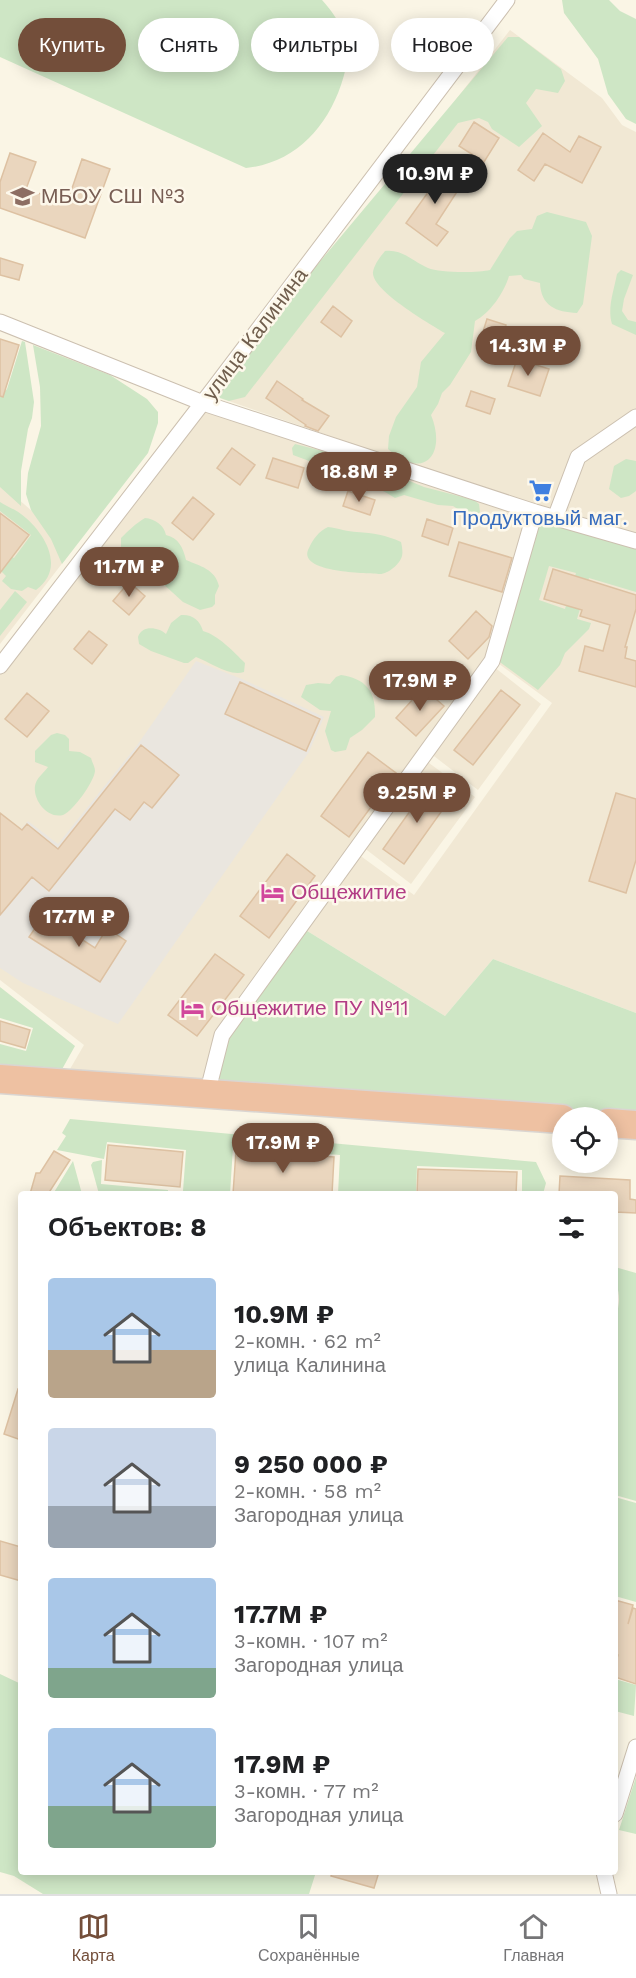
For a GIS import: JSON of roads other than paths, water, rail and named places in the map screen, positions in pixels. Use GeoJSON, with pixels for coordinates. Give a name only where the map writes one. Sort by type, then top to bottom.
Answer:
{"type":"FeatureCollection","features":[{"type":"Feature","properties":{"kind":"highway"},"geometry":{"type":"LineString","coordinates":[[0,1079],[552,1118]]}},
{"type":"Feature","properties":{"kind":"highway"},"geometry":{"type":"LineString","coordinates":[[618,1124],[636,1125]]}},
{"type":"Feature","properties":{"kind":"street","name":"улица Калинина"},"geometry":{"type":"LineString","coordinates":[[0,666],[204,403],[506,1]]}},
{"type":"Feature","properties":{"kind":"street"},"geometry":{"type":"LineString","coordinates":[[0,322],[204,403],[536,512],[636,541]]}},
{"type":"Feature","properties":{"kind":"street"},"geometry":{"type":"LineString","coordinates":[[555,518],[578,457],[636,417]]}},
{"type":"Feature","properties":{"kind":"street"},"geometry":{"type":"LineString","coordinates":[[207,1094],[222,1035],[492,661],[536,512]]}},
{"type":"Feature","properties":{"kind":"street"},"geometry":{"type":"LineString","coordinates":[[618,1804],[636,1747]]}},
{"type":"Feature","properties":{"kind":"street"},"geometry":{"type":"LineString","coordinates":[[605,1875],[609,1894]]}},
{"type":"Feature","properties":{"kind":"place","name":"МБОУ СШ №3"},"geometry":{"type":"Point","coordinates":[23,196]}},
{"type":"Feature","properties":{"kind":"place","name":"Продуктовый маг."},"geometry":{"type":"Point","coordinates":[540,490]}},
{"type":"Feature","properties":{"kind":"place","name":"Общежитие"},"geometry":{"type":"Point","coordinates":[273,892]}},
{"type":"Feature","properties":{"kind":"place","name":"Общежитие ПУ №11"},"geometry":{"type":"Point","coordinates":[193,1008]}}]}
